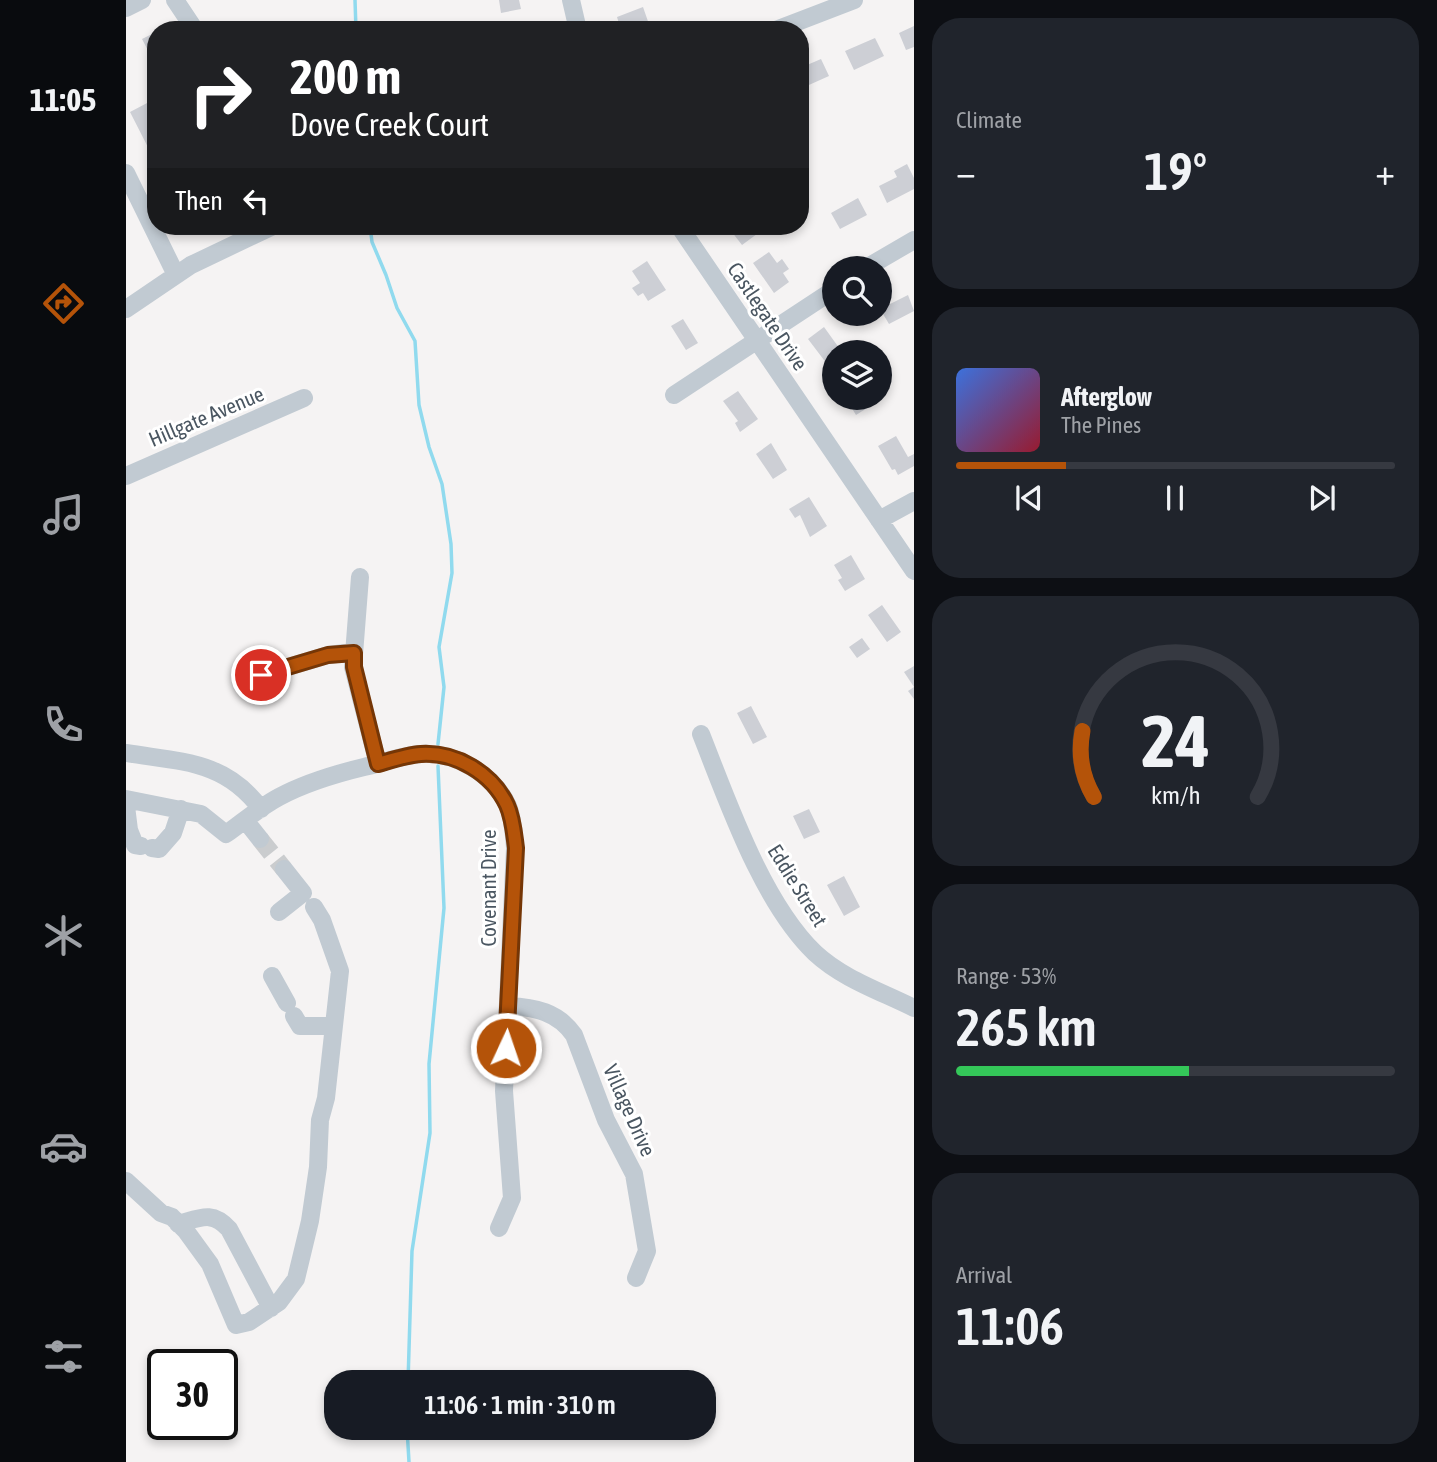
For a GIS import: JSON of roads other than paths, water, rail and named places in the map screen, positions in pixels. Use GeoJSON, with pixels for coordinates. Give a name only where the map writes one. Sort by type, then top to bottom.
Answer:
{"type":"FeatureCollection","features":[{"type":"Feature","properties":{"kind":"street"},"geometry":{"type":"LineString","coordinates":[[126,8],[142,0]]}},
{"type":"Feature","properties":{"kind":"street"},"geometry":{"type":"LineString","coordinates":[[175,0],[189,21]]}},
{"type":"Feature","properties":{"kind":"street"},"geometry":{"type":"LineString","coordinates":[[571,0],[576,21]]}},
{"type":"Feature","properties":{"kind":"street"},"geometry":{"type":"LineString","coordinates":[[792,21],[818,7],[854,0]]}},
{"type":"Feature","properties":{"kind":"street"},"geometry":{"type":"LineString","coordinates":[[126,173],[147,216]]}},
{"type":"Feature","properties":{"kind":"street"},"geometry":{"type":"LineString","coordinates":[[156,235],[176,275]]}},
{"type":"Feature","properties":{"kind":"street"},"geometry":{"type":"LineString","coordinates":[[126,309],[191,265],[254,235]]}},
{"type":"Feature","properties":{"kind":"street","name":"Castlegate Drive"},"geometry":{"type":"LineString","coordinates":[[685,235],[914,571]]}},
{"type":"Feature","properties":{"kind":"street"},"geometry":{"type":"LineString","coordinates":[[887,256],[914,240]]}},
{"type":"Feature","properties":{"kind":"street"},"geometry":{"type":"LineString","coordinates":[[674,395],[822,298]]}},
{"type":"Feature","properties":{"kind":"street","name":"Hillgate Avenue"},"geometry":{"type":"LineString","coordinates":[[126,476],[304,398]]}},
{"type":"Feature","properties":{"kind":"street"},"geometry":{"type":"LineString","coordinates":[[879,520],[914,501]]}},
{"type":"Feature","properties":{"kind":"street"},"geometry":{"type":"LineString","coordinates":[[360,577],[354,667],[378,764]]}},
{"type":"Feature","properties":{"kind":"street"},"geometry":{"type":"LineString","coordinates":[[261,675],[328,655],[354,653]]}},
{"type":"Feature","properties":{"kind":"street","name":"Eddie Street"},"geometry":{"type":"LineString","coordinates":[[701,734],[767,886],[793,927],[816,953],[831,965],[914,1008]]}},
{"type":"Feature","properties":{"kind":"street"},"geometry":{"type":"LineString","coordinates":[[126,753],[202,765],[230,778],[247,790],[261,809]]}},
{"type":"Feature","properties":{"kind":"street","name":"Covenant Drive"},"geometry":{"type":"LineString","coordinates":[[126,799],[201,814],[226,834],[276,799],[300,788],[420,754],[443,755],[464,763],[482,773],[497,788],[508,806],[516,848],[504,1091],[512,1198],[499,1228]]}},
{"type":"Feature","properties":{"kind":"street"},"geometry":{"type":"LineString","coordinates":[[126,806],[129,830],[135,845],[159,849],[173,833],[181,809]]}},
{"type":"Feature","properties":{"kind":"street"},"geometry":{"type":"LineString","coordinates":[[245,820],[260,839]]}},
{"type":"Feature","properties":{"kind":"street"},"geometry":{"type":"LineString","coordinates":[[279,912],[303,893],[284,870]]}},
{"type":"Feature","properties":{"kind":"street"},"geometry":{"type":"LineString","coordinates":[[126,1181],[160,1213],[172,1217],[210,1264],[236,1325],[249,1322],[279,1302],[296,1279],[310,1221],[318,1167],[320,1120],[326,1098],[340,971],[322,920],[314,907]]}},
{"type":"Feature","properties":{"kind":"street"},"geometry":{"type":"LineString","coordinates":[[272,976],[300,1026],[334,1026]]}},
{"type":"Feature","properties":{"kind":"street","name":"Village Drive"},"geometry":{"type":"LineString","coordinates":[[508,1006],[526,1007],[551,1014],[575,1035],[606,1120],[634,1174],[647,1251],[636,1278]]}},
{"type":"Feature","properties":{"kind":"street"},"geometry":{"type":"LineString","coordinates":[[178,1224],[208,1216],[220,1219],[229,1229],[271,1308]]}},
{"type":"Feature","properties":{"kind":"waterway"},"geometry":{"type":"LineString","coordinates":[[355,0],[356,21]]}},
{"type":"Feature","properties":{"kind":"waterway"},"geometry":{"type":"LineString","coordinates":[[371,235],[397,308],[415,341],[419,405],[429,447],[442,484],[451,544],[452,573],[439,647],[444,687],[438,744]]}},
{"type":"Feature","properties":{"kind":"waterway"},"geometry":{"type":"LineString","coordinates":[[408,1370],[412,1251],[430,1133],[429,1064],[444,908],[438,766]]}},
{"type":"Feature","properties":{"kind":"waterway"},"geometry":{"type":"LineString","coordinates":[[408,1440],[409,1462]]}},
{"type":"Feature","properties":{"kind":"tunnel"},"geometry":{"type":"LineString","coordinates":[[260,839],[284,869]]}}]}
